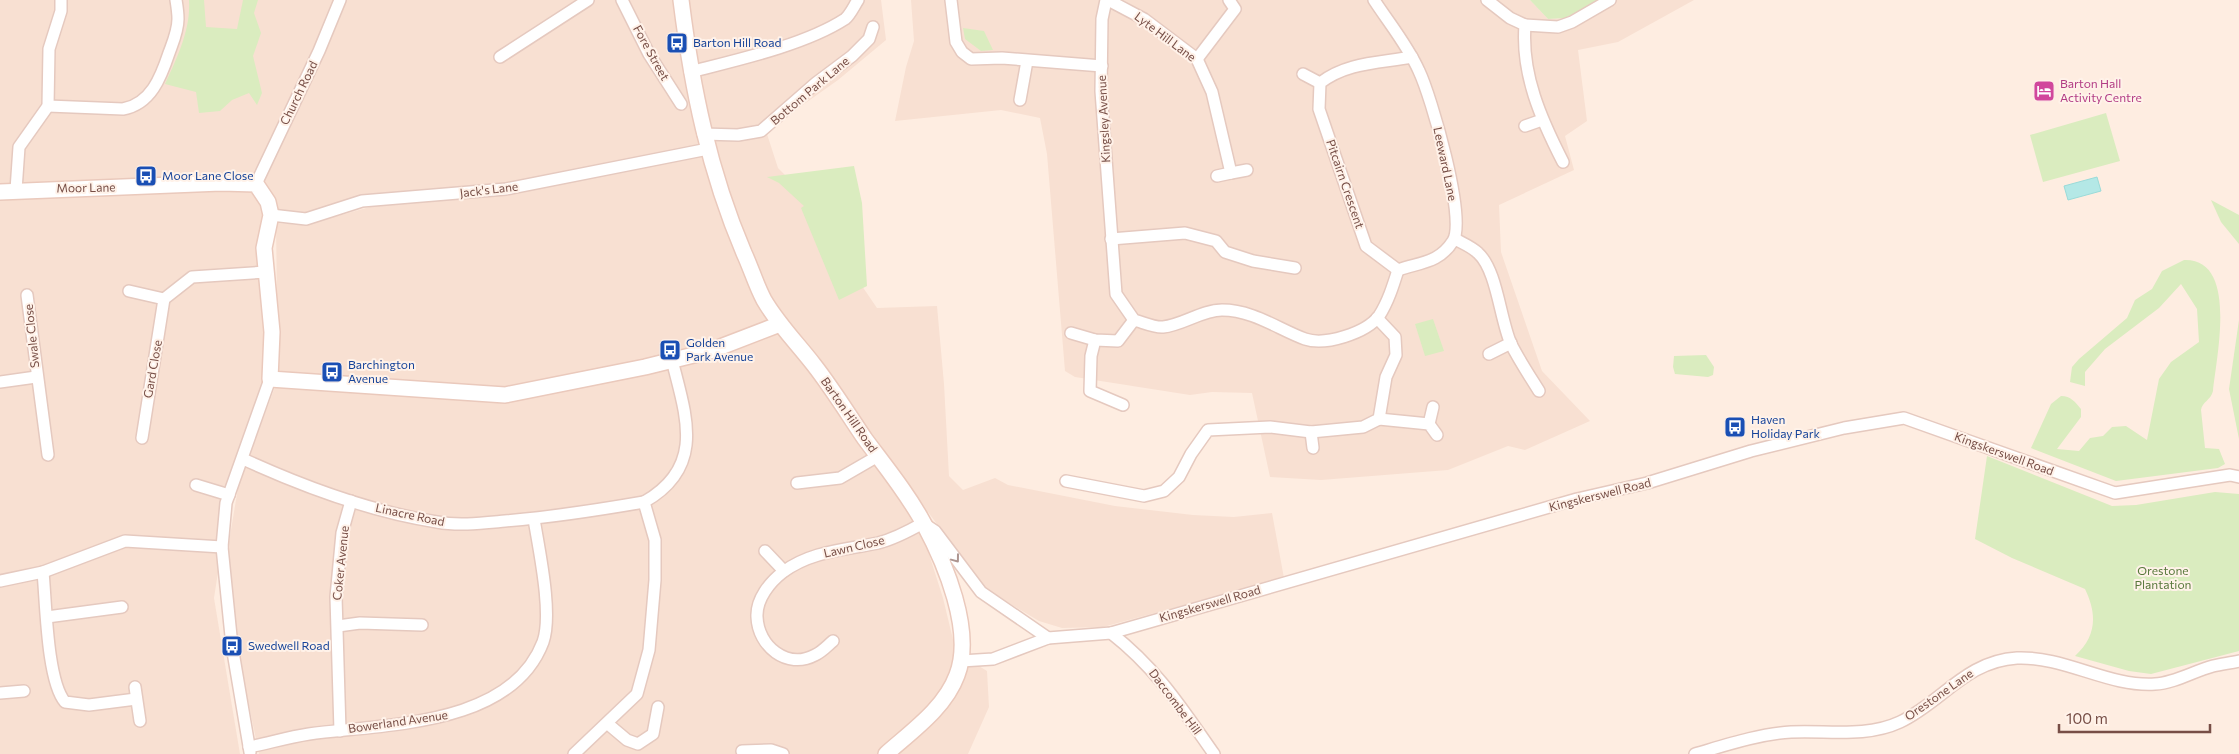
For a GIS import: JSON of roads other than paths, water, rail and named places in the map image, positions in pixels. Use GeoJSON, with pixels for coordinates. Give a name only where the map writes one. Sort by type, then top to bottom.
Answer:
{"type":"FeatureCollection","features":[{"type":"Feature","properties":{"kind":"street"},"geometry":{"type":"LineString","coordinates":[[16,190],[19,147],[48,106],[50,49],[61,11],[61,0]]}},
{"type":"Feature","properties":{"kind":"street"},"geometry":{"type":"LineString","coordinates":[[48,106],[123,109],[133,107],[145,98],[160,78],[176,33],[178,19],[176,0]]}},
{"type":"Feature","properties":{"kind":"street","name":"Church Road"},"geometry":{"type":"LineString","coordinates":[[258,186],[340,0]]}},
{"type":"Feature","properties":{"kind":"street"},"geometry":{"type":"LineString","coordinates":[[500,57],[588,0]]}},
{"type":"Feature","properties":{"kind":"street","name":"Fore Street"},"geometry":{"type":"LineString","coordinates":[[622,0],[649,54],[681,104]]}},
{"type":"Feature","properties":{"kind":"street","name":"Barton Hill Road"},"geometry":{"type":"LineString","coordinates":[[681,0],[690,72],[703,134],[725,208],[763,298],[780,324],[815,366],[923,523],[945,571],[960,617],[963,639],[961,661],[951,688],[927,718],[886,754]]}},
{"type":"Feature","properties":{"kind":"street"},"geometry":{"type":"LineString","coordinates":[[690,72],[759,54],[817,33],[847,18],[858,0]]}},
{"type":"Feature","properties":{"kind":"street"},"geometry":{"type":"LineString","coordinates":[[951,0],[956,42],[962,52],[971,58],[1102,66]]}},
{"type":"Feature","properties":{"kind":"street","name":"Lyte Hill Lane"},"geometry":{"type":"LineString","coordinates":[[1107,0],[1144,19],[1197,59],[1212,92],[1231,173]]}},
{"type":"Feature","properties":{"kind":"street","name":"Kingsley Avenue"},"geometry":{"type":"LineString","coordinates":[[1107,0],[1102,19],[1100,91],[1112,239]]}},
{"type":"Feature","properties":{"kind":"street"},"geometry":{"type":"LineString","coordinates":[[1197,59],[1235,8],[1229,0]]}},
{"type":"Feature","properties":{"kind":"street","name":"Leeward Lane"},"geometry":{"type":"LineString","coordinates":[[1374,0],[1412,57],[1436,119],[1454,200],[1455,239]]}},
{"type":"Feature","properties":{"kind":"street"},"geometry":{"type":"LineString","coordinates":[[1487,0],[1510,18],[1524,24],[1558,27],[1572,22],[1610,0]]}},
{"type":"Feature","properties":{"kind":"street"},"geometry":{"type":"LineString","coordinates":[[1524,24],[1523,50],[1542,120],[1563,162]]}},
{"type":"Feature","properties":{"kind":"street","name":"Bottom Park Lane"},"geometry":{"type":"LineString","coordinates":[[703,134],[738,135],[761,131],[816,83],[852,56],[869,39],[873,27]]}},
{"type":"Feature","properties":{"kind":"street"},"geometry":{"type":"LineString","coordinates":[[1303,74],[1320,83],[1344,68],[1412,57]]}},
{"type":"Feature","properties":{"kind":"street"},"geometry":{"type":"LineString","coordinates":[[1020,100],[1027,61]]}},
{"type":"Feature","properties":{"kind":"street","name":"Pitcairn Crescent"},"geometry":{"type":"LineString","coordinates":[[1320,83],[1318,109],[1366,246],[1398,270]]}},
{"type":"Feature","properties":{"kind":"street"},"geometry":{"type":"LineString","coordinates":[[1525,126],[1542,120]]}},
{"type":"Feature","properties":{"kind":"street","name":"Jack's Lane"},"geometry":{"type":"LineString","coordinates":[[270,215],[306,219],[362,201],[506,189],[708,149]]}},
{"type":"Feature","properties":{"kind":"street"},"geometry":{"type":"LineString","coordinates":[[1217,176],[1248,170]]}},
{"type":"Feature","properties":{"kind":"street","name":"Moor Lane"},"geometry":{"type":"LineString","coordinates":[[0,192],[222,182],[258,186]]}},
{"type":"Feature","properties":{"kind":"street"},"geometry":{"type":"LineString","coordinates":[[250,750],[232,646],[222,547],[226,502],[270,379],[272,332],[264,248],[270,215],[268,202],[258,186]]}},
{"type":"Feature","properties":{"kind":"street"},"geometry":{"type":"LineString","coordinates":[[1295,268],[1253,261],[1225,252],[1216,241],[1185,233],[1112,239],[1116,294],[1134,320],[1162,327],[1221,310],[1244,313],[1306,339],[1318,342],[1359,331],[1377,318],[1387,302],[1398,270],[1438,259],[1455,239],[1478,252],[1488,267],[1511,343],[1539,391]]}},
{"type":"Feature","properties":{"kind":"street"},"geometry":{"type":"LineString","coordinates":[[129,291],[164,299],[192,277],[266,272]]}},
{"type":"Feature","properties":{"kind":"street","name":"Swale Close"},"geometry":{"type":"LineString","coordinates":[[28,295],[36,377],[48,455]]}},
{"type":"Feature","properties":{"kind":"street","name":"Gard Close"},"geometry":{"type":"LineString","coordinates":[[142,438],[164,299]]}},
{"type":"Feature","properties":{"kind":"street"},"geometry":{"type":"LineString","coordinates":[[1377,318],[1395,337],[1396,355],[1385,384],[1379,419]]}},
{"type":"Feature","properties":{"kind":"street"},"geometry":{"type":"LineString","coordinates":[[1071,333],[1096,340],[1118,341],[1134,320]]}},
{"type":"Feature","properties":{"kind":"street"},"geometry":{"type":"LineString","coordinates":[[270,379],[506,395],[672,360],[733,344],[780,324]]}},
{"type":"Feature","properties":{"kind":"street"},"geometry":{"type":"LineString","coordinates":[[1096,340],[1091,356],[1090,391],[1123,405]]}},
{"type":"Feature","properties":{"kind":"street"},"geometry":{"type":"LineString","coordinates":[[1489,354],[1511,343]]}},
{"type":"Feature","properties":{"kind":"street"},"geometry":{"type":"LineString","coordinates":[[574,754],[608,724],[636,694],[648,650],[655,580],[655,540],[644,502],[657,495],[676,476],[687,450],[688,431],[672,360]]}},
{"type":"Feature","properties":{"kind":"street","name":"Swale Close"},"geometry":{"type":"LineString","coordinates":[[0,382],[36,377]]}},
{"type":"Feature","properties":{"kind":"street"},"geometry":{"type":"LineString","coordinates":[[1429,424],[1434,407]]}},
{"type":"Feature","properties":{"kind":"street","name":"Kingskerswell Road"},"geometry":{"type":"LineString","coordinates":[[961,661],[993,659],[1048,638],[1111,633],[1577,499],[1647,483],[1751,452],[1844,428],[1904,418],[2115,493],[2230,475],[2239,477]]}},
{"type":"Feature","properties":{"kind":"street"},"geometry":{"type":"LineString","coordinates":[[1066,480],[1144,496],[1164,491],[1179,477],[1191,454],[1208,430],[1270,427],[1311,432],[1363,427],[1379,419],[1429,424],[1437,435]]}},
{"type":"Feature","properties":{"kind":"street"},"geometry":{"type":"LineString","coordinates":[[1311,432],[1313,448]]}},
{"type":"Feature","properties":{"kind":"street"},"geometry":{"type":"LineString","coordinates":[[797,483],[840,478],[878,456]]}},
{"type":"Feature","properties":{"kind":"street","name":"Linacre Road"},"geometry":{"type":"LineString","coordinates":[[242,459],[270,472],[351,501],[437,522],[461,524],[534,518],[644,502]]}},
{"type":"Feature","properties":{"kind":"street"},"geometry":{"type":"LineString","coordinates":[[196,485],[229,495]]}},
{"type":"Feature","properties":{"kind":"street","name":"Coker Avenue"},"geometry":{"type":"LineString","coordinates":[[340,731],[336,597],[342,533],[351,501]]}},
{"type":"Feature","properties":{"kind":"street","name":"Bowerland Avenue"},"geometry":{"type":"LineString","coordinates":[[250,750],[307,735],[457,714],[517,682],[531,664],[543,642],[546,620],[534,518]]}},
{"type":"Feature","properties":{"kind":"street"},"geometry":{"type":"LineString","coordinates":[[923,523],[935,531],[981,592],[1048,638]]}},
{"type":"Feature","properties":{"kind":"street","name":"Lawn Close"},"geometry":{"type":"LineString","coordinates":[[833,641],[815,655],[796,660],[780,657],[769,647],[760,631],[756,616],[760,600],[770,583],[784,571],[830,551],[879,542],[905,534],[923,523]]}},
{"type":"Feature","properties":{"kind":"street"},"geometry":{"type":"LineString","coordinates":[[0,581],[43,572],[125,541],[222,547]]}},
{"type":"Feature","properties":{"kind":"street"},"geometry":{"type":"LineString","coordinates":[[765,551],[784,571]]}},
{"type":"Feature","properties":{"kind":"street"},"geometry":{"type":"LineString","coordinates":[[43,572],[53,671],[57,690],[65,702],[89,705],[136,693],[140,721]]}},
{"type":"Feature","properties":{"kind":"street"},"geometry":{"type":"LineString","coordinates":[[47,617],[122,607]]}},
{"type":"Feature","properties":{"kind":"street"},"geometry":{"type":"LineString","coordinates":[[338,626],[360,623],[422,625]]}},
{"type":"Feature","properties":{"kind":"street","name":"Daccombe Hill"},"geometry":{"type":"LineString","coordinates":[[1111,633],[1135,652],[1160,678],[1214,754]]}},
{"type":"Feature","properties":{"kind":"street","name":"Orestone Lane"},"geometry":{"type":"LineString","coordinates":[[1695,754],[1769,734],[1792,732],[1836,733],[1879,729],[1898,723],[1918,712],[1973,670],[1992,662],[2018,658],[2058,663],[2125,682],[2156,684],[2212,666],[2239,661]]}},
{"type":"Feature","properties":{"kind":"street"},"geometry":{"type":"LineString","coordinates":[[0,693],[24,691]]}},
{"type":"Feature","properties":{"kind":"street"},"geometry":{"type":"LineString","coordinates":[[608,724],[626,740],[638,744],[652,734],[658,707]]}},
{"type":"Feature","properties":{"kind":"street"},"geometry":{"type":"LineString","coordinates":[[742,750],[771,750],[783,754]]}},
{"type":"Feature","properties":{"kind":"water"},"geometry":{"type":"Polygon","coordinates":[[[2097,177],[2101,191],[2068,200],[2064,186],[2097,177]]]}},
{"type":"Feature","properties":{"kind":"place","name":"Barton Hill Road"},"geometry":{"type":"Point","coordinates":[677,43]}},
{"type":"Feature","properties":{"kind":"place","name":"Barton Hall Activity Centre"},"geometry":{"type":"Point","coordinates":[2044,91]}},
{"type":"Feature","properties":{"kind":"place","name":"Moor Lane Close"},"geometry":{"type":"Point","coordinates":[146,176]}},
{"type":"Feature","properties":{"kind":"place","name":"Golden Park Avenue"},"geometry":{"type":"Point","coordinates":[670,350]}},
{"type":"Feature","properties":{"kind":"place","name":"Barchington Avenue"},"geometry":{"type":"Point","coordinates":[332,372]}},
{"type":"Feature","properties":{"kind":"place","name":"Haven Holiday Park"},"geometry":{"type":"Point","coordinates":[1735,427]}},
{"type":"Feature","properties":{"kind":"place","name":"Swedwell Road"},"geometry":{"type":"Point","coordinates":[232,646]}},
{"type":"Feature","properties":{"kind":"park label","name":"Orestone Plantation"},"geometry":{"type":"Point","coordinates":[2163,578]}}]}
